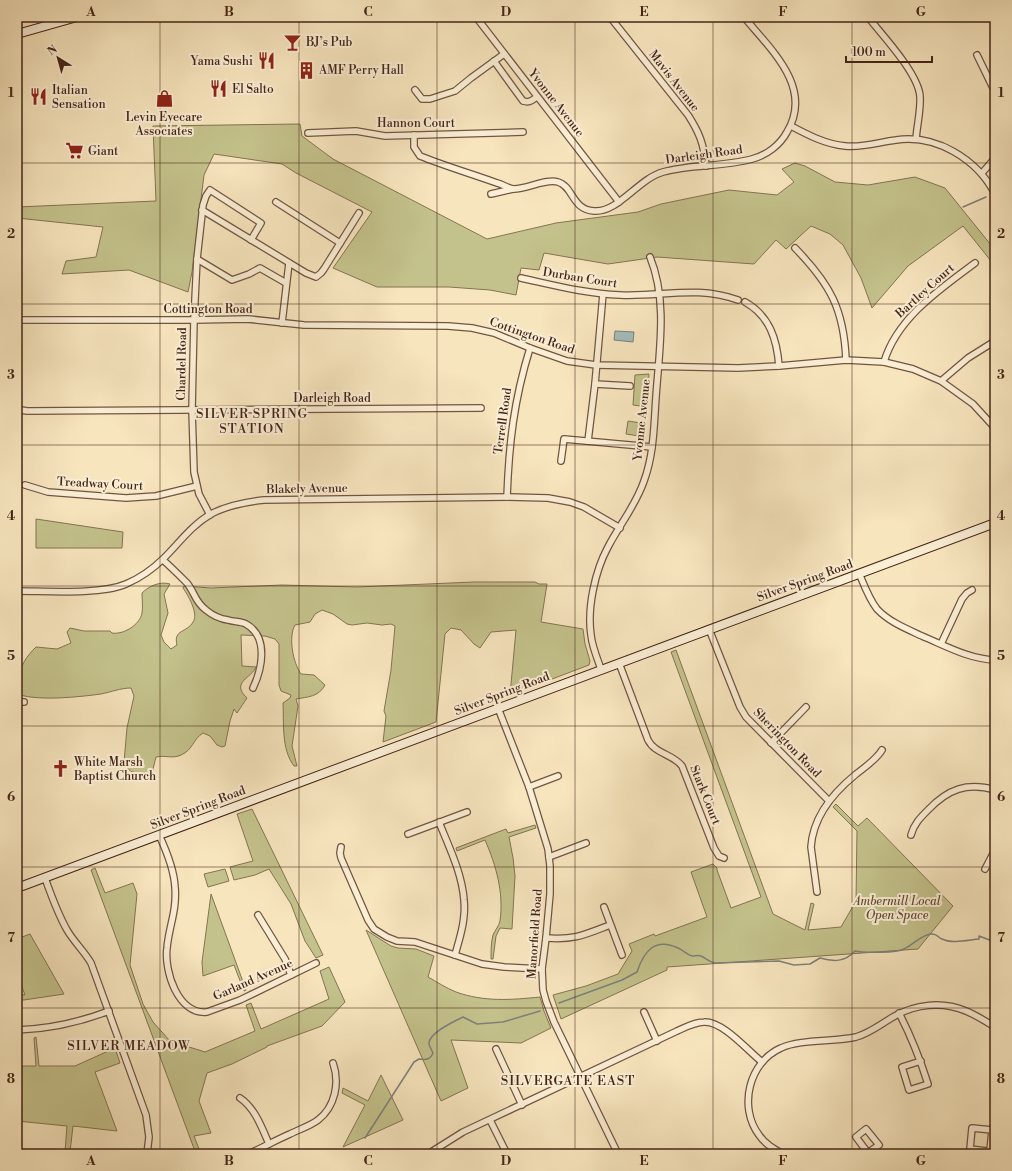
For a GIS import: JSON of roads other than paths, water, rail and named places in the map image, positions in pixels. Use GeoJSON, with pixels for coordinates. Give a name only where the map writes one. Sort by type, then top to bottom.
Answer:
{"type":"FeatureCollection","features":[{"type":"Feature","properties":{"kind":"main road"},"geometry":{"type":"LineString","coordinates":[[17,34],[77,17]]}},
{"type":"Feature","properties":{"kind":"main road","name":"Silver Spring Road"},"geometry":{"type":"LineString","coordinates":[[17,888],[995,523]]}},
{"type":"Feature","properties":{"kind":"street","name":"Mavis Avenue"},"geometry":{"type":"LineString","coordinates":[[610,17],[688,115],[697,129],[703,145],[706,166]]}},
{"type":"Feature","properties":{"kind":"street","name":"Darleigh Road"},"geometry":{"type":"LineString","coordinates":[[491,194],[553,181],[560,182],[564,185],[578,205],[588,211],[595,212],[607,210],[642,183],[659,173],[737,162],[761,156],[777,145],[783,139],[790,126],[796,105],[794,87],[782,64],[744,17]]}},
{"type":"Feature","properties":{"kind":"street"},"geometry":{"type":"LineString","coordinates":[[868,17],[907,66],[917,84],[920,97],[916,139]]}},
{"type":"Feature","properties":{"kind":"street","name":"Yvonne Avenue"},"geometry":{"type":"LineString","coordinates":[[478,18],[504,54],[619,202]]}},
{"type":"Feature","properties":{"kind":"street"},"geometry":{"type":"LineString","coordinates":[[415,90],[422,99],[430,99],[456,91],[504,54]]}},
{"type":"Feature","properties":{"kind":"street"},"geometry":{"type":"LineString","coordinates":[[977,55],[995,92]]}},
{"type":"Feature","properties":{"kind":"street"},"geometry":{"type":"LineString","coordinates":[[494,62],[523,101],[528,102],[538,97]]}},
{"type":"Feature","properties":{"kind":"street"},"geometry":{"type":"LineString","coordinates":[[790,126],[822,141],[845,146],[865,146],[896,140],[916,139],[952,150],[982,173],[995,194]]}},
{"type":"Feature","properties":{"kind":"street","name":"Hannon Court"},"geometry":{"type":"LineString","coordinates":[[308,133],[356,131],[385,136],[523,132]]}},
{"type":"Feature","properties":{"kind":"street"},"geometry":{"type":"LineString","coordinates":[[414,135],[414,147],[420,156],[513,189]]}},
{"type":"Feature","properties":{"kind":"street"},"geometry":{"type":"LineString","coordinates":[[982,173],[995,158]]}},
{"type":"Feature","properties":{"kind":"street","name":"Chardel Road"},"geometry":{"type":"LineString","coordinates":[[210,515],[196,486],[193,465],[192,410],[194,320],[202,210],[204,201],[210,190],[261,223],[251,240]]}},
{"type":"Feature","properties":{"kind":"street"},"geometry":{"type":"LineString","coordinates":[[276,202],[340,243]]}},
{"type":"Feature","properties":{"kind":"street"},"geometry":{"type":"LineString","coordinates":[[202,210],[311,276],[319,276],[359,213]]}},
{"type":"Feature","properties":{"kind":"street"},"geometry":{"type":"LineString","coordinates":[[795,248],[821,276],[838,307],[843,328],[846,360]]}},
{"type":"Feature","properties":{"kind":"street","name":"Yvonne Avenue"},"geometry":{"type":"LineString","coordinates":[[601,670],[591,635],[591,607],[595,581],[599,567],[608,547],[630,512],[645,480],[652,447],[661,326],[660,293],[650,257]]}},
{"type":"Feature","properties":{"kind":"street"},"geometry":{"type":"LineString","coordinates":[[198,260],[232,280],[260,268],[286,283]]}},
{"type":"Feature","properties":{"kind":"street"},"geometry":{"type":"LineString","coordinates":[[282,323],[289,263]]}},
{"type":"Feature","properties":{"kind":"street","name":"Bartley Court"},"geometry":{"type":"LineString","coordinates":[[884,362],[891,342],[897,332],[931,298],[975,263]]}},
{"type":"Feature","properties":{"kind":"street","name":"Durban Court"},"geometry":{"type":"LineString","coordinates":[[521,278],[603,294],[621,296],[694,291],[711,292],[738,300]]}},
{"type":"Feature","properties":{"kind":"street"},"geometry":{"type":"LineString","coordinates":[[588,441],[603,294]]}},
{"type":"Feature","properties":{"kind":"street"},"geometry":{"type":"LineString","coordinates":[[745,302],[757,311],[776,339],[780,366]]}},
{"type":"Feature","properties":{"kind":"street","name":"Cottington Road"},"geometry":{"type":"LineString","coordinates":[[17,320],[248,319],[304,325],[459,326],[494,333],[566,361],[596,365],[745,368],[846,360],[884,362],[913,369],[941,381],[968,399],[995,426]]}},
{"type":"Feature","properties":{"kind":"street"},"geometry":{"type":"LineString","coordinates":[[941,381],[968,358],[995,341]]}},
{"type":"Feature","properties":{"kind":"street","name":"Terrell Road"},"geometry":{"type":"LineString","coordinates":[[507,498],[512,429],[520,384],[530,348]]}},
{"type":"Feature","properties":{"kind":"street"},"geometry":{"type":"LineString","coordinates":[[595,384],[630,386]]}},
{"type":"Feature","properties":{"kind":"street","name":"Darleigh Road"},"geometry":{"type":"LineString","coordinates":[[17,408],[28,411],[481,408]]}},
{"type":"Feature","properties":{"kind":"street"},"geometry":{"type":"LineString","coordinates":[[561,461],[564,439],[652,447]]}},
{"type":"Feature","properties":{"kind":"street","name":"Treadway Court"},"geometry":{"type":"LineString","coordinates":[[25,485],[48,492],[126,498],[162,495],[196,486]]}},
{"type":"Feature","properties":{"kind":"street","name":"Blakely Avenue"},"geometry":{"type":"LineString","coordinates":[[17,591],[90,590],[112,588],[127,584],[163,560],[191,530],[210,515],[236,504],[264,500],[543,498],[570,502],[584,507],[620,528]]}},
{"type":"Feature","properties":{"kind":"street"},"geometry":{"type":"LineString","coordinates":[[163,560],[188,585],[199,604],[207,611],[228,620],[246,624],[253,629],[258,637],[261,652],[258,678],[253,688]]}},
{"type":"Feature","properties":{"kind":"street"},"geometry":{"type":"LineString","coordinates":[[859,573],[870,597],[881,613],[907,629],[967,655],[988,660],[995,660]]}},
{"type":"Feature","properties":{"kind":"street"},"geometry":{"type":"LineString","coordinates":[[941,644],[962,599],[969,591],[972,590]]}},
{"type":"Feature","properties":{"kind":"street","name":"Sherington Road"},"geometry":{"type":"LineString","coordinates":[[709,629],[743,713],[751,723],[829,801]]}},
{"type":"Feature","properties":{"kind":"street","name":"Stark Court"},"geometry":{"type":"LineString","coordinates":[[619,663],[650,743],[658,750],[673,757],[682,766],[714,848],[719,856],[724,858]]}},
{"type":"Feature","properties":{"kind":"street"},"geometry":{"type":"LineString","coordinates":[[17,702],[24,702]]}},
{"type":"Feature","properties":{"kind":"street"},"geometry":{"type":"LineString","coordinates":[[771,742],[806,707]]}},
{"type":"Feature","properties":{"kind":"street","name":"Manorfield Road"},"geometry":{"type":"LineString","coordinates":[[498,708],[529,787],[549,857],[550,879],[546,938],[542,969],[543,990],[550,1011],[618,1154]]}},
{"type":"Feature","properties":{"kind":"street"},"geometry":{"type":"LineString","coordinates":[[816,892],[811,855],[811,839],[821,812],[845,784],[877,757],[882,750]]}},
{"type":"Feature","properties":{"kind":"street"},"geometry":{"type":"LineString","coordinates":[[529,787],[558,776]]}},
{"type":"Feature","properties":{"kind":"street"},"geometry":{"type":"LineString","coordinates":[[911,835],[917,820],[937,801],[949,793],[962,788],[977,786],[995,790]]}},
{"type":"Feature","properties":{"kind":"street"},"geometry":{"type":"LineString","coordinates":[[408,834],[467,812]]}},
{"type":"Feature","properties":{"kind":"street"},"geometry":{"type":"LineString","coordinates":[[439,822],[459,876],[464,899],[463,920],[455,955]]}},
{"type":"Feature","properties":{"kind":"street","name":"Garland Avenue"},"geometry":{"type":"LineString","coordinates":[[159,835],[171,863],[175,886],[176,904],[167,948],[168,968],[174,988],[184,1004],[193,1011],[202,1013],[207,1012],[240,1000],[316,963]]}},
{"type":"Feature","properties":{"kind":"street"},"geometry":{"type":"LineString","coordinates":[[549,857],[586,843]]}},
{"type":"Feature","properties":{"kind":"street"},"geometry":{"type":"LineString","coordinates":[[341,847],[341,858],[368,920],[374,928],[387,937],[397,941],[415,942],[492,966],[542,969]]}},
{"type":"Feature","properties":{"kind":"street"},"geometry":{"type":"LineString","coordinates":[[985,869],[995,850]]}},
{"type":"Feature","properties":{"kind":"street"},"geometry":{"type":"LineString","coordinates":[[45,878],[58,912],[67,930],[91,963],[109,1011],[146,1115],[149,1136],[147,1154]]}},
{"type":"Feature","properties":{"kind":"street"},"geometry":{"type":"LineString","coordinates":[[604,907],[622,955]]}},
{"type":"Feature","properties":{"kind":"street"},"geometry":{"type":"LineString","coordinates":[[258,916],[285,959],[292,975]]}},
{"type":"Feature","properties":{"kind":"street"},"geometry":{"type":"LineString","coordinates":[[546,938],[580,937],[610,925]]}},
{"type":"Feature","properties":{"kind":"street"},"geometry":{"type":"LineString","coordinates":[[782,1154],[768,1145],[759,1136],[754,1127],[749,1114],[749,1089],[762,1062],[769,1055],[782,1047],[856,1037],[878,1027],[899,1014],[923,1006],[948,1006],[967,1011],[995,1027]]}},
{"type":"Feature","properties":{"kind":"street"},"geometry":{"type":"LineString","coordinates":[[17,1030],[58,1026],[93,1017],[109,1011]]}},
{"type":"Feature","properties":{"kind":"street"},"geometry":{"type":"LineString","coordinates":[[644,1012],[657,1041]]}},
{"type":"Feature","properties":{"kind":"street"},"geometry":{"type":"LineString","coordinates":[[899,1014],[921,1061],[928,1084],[909,1090],[902,1067],[921,1061]]}},
{"type":"Feature","properties":{"kind":"street"},"geometry":{"type":"LineString","coordinates":[[428,1154],[463,1132],[690,1025],[708,1022],[726,1030],[762,1062]]}},
{"type":"Feature","properties":{"kind":"street"},"geometry":{"type":"LineString","coordinates":[[496,1049],[522,1104]]}},
{"type":"Feature","properties":{"kind":"street"},"geometry":{"type":"LineString","coordinates":[[248,1154],[314,1122],[323,1115],[332,1100],[337,1085],[337,1078],[333,1064]]}},
{"type":"Feature","properties":{"kind":"street"},"geometry":{"type":"LineString","coordinates":[[240,1098],[252,1111],[269,1144]]}},
{"type":"Feature","properties":{"kind":"street"},"geometry":{"type":"LineString","coordinates":[[490,1120],[507,1154]]}},
{"type":"Feature","properties":{"kind":"street"},"geometry":{"type":"LineString","coordinates":[[972,1128],[992,1130],[992,1152],[970,1149],[972,1128]]}},
{"type":"Feature","properties":{"kind":"street"},"geometry":{"type":"LineString","coordinates":[[17,1152],[33,1154]]}},
{"type":"Feature","properties":{"kind":"water"},"geometry":{"type":"Polygon","coordinates":[[[615,331],[634,332],[633,342],[614,340],[615,331]]]}},
{"type":"Feature","properties":{"kind":"waterway"},"geometry":{"type":"LineString","coordinates":[[963,207],[986,197]]}},
{"type":"Feature","properties":{"kind":"waterway"},"geometry":{"type":"LineString","coordinates":[[559,1003],[622,980],[637,972],[647,952],[657,945],[663,944],[678,948],[692,956],[701,956],[715,963],[779,961],[794,965],[810,964],[820,958],[839,960],[851,955],[855,951],[880,952],[900,950],[924,936],[931,934],[935,934],[942,939],[950,941],[979,939],[979,936],[995,942]]}},
{"type":"Feature","properties":{"kind":"waterway"},"geometry":{"type":"LineString","coordinates":[[365,1138],[414,1062],[419,1059],[428,1059],[431,1057],[433,1053],[429,1044],[430,1040],[437,1032],[448,1024],[463,1017],[477,1024],[503,1022],[540,1011]]}},
{"type":"Feature","properties":{"kind":"place","name":"BJ’s Pub"},"geometry":{"type":"Point","coordinates":[293,42]}},
{"type":"Feature","properties":{"kind":"place","name":"Yama Sushi"},"geometry":{"type":"Point","coordinates":[266,61]}},
{"type":"Feature","properties":{"kind":"place","name":"AMF Perry Hall"},"geometry":{"type":"Point","coordinates":[306,70]}},
{"type":"Feature","properties":{"kind":"place","name":"El Salto"},"geometry":{"type":"Point","coordinates":[219,89]}},
{"type":"Feature","properties":{"kind":"place","name":"Italian Sensation"},"geometry":{"type":"Point","coordinates":[39,97]}},
{"type":"Feature","properties":{"kind":"place","name":"Levin Eyecare Associates"},"geometry":{"type":"Point","coordinates":[164,98]}},
{"type":"Feature","properties":{"kind":"place","name":"Giant"},"geometry":{"type":"Point","coordinates":[75,151]}},
{"type":"Feature","properties":{"kind":"place","name":"White Marsh Baptist Church"},"geometry":{"type":"Point","coordinates":[61,769]}},
{"type":"Feature","properties":{"kind":"district","name":"SILVER SPRING STATION"},"geometry":{"type":"Point","coordinates":[252,422]}},
{"type":"Feature","properties":{"kind":"district","name":"SILVER MEADOW"},"geometry":{"type":"Point","coordinates":[129,1046]}},
{"type":"Feature","properties":{"kind":"district","name":"SILVERGATE EAST"},"geometry":{"type":"Point","coordinates":[568,1081]}},
{"type":"Feature","properties":{"kind":"park label","name":"Ambermill Local Open Space"},"geometry":{"type":"Point","coordinates":[897,908]}}]}
